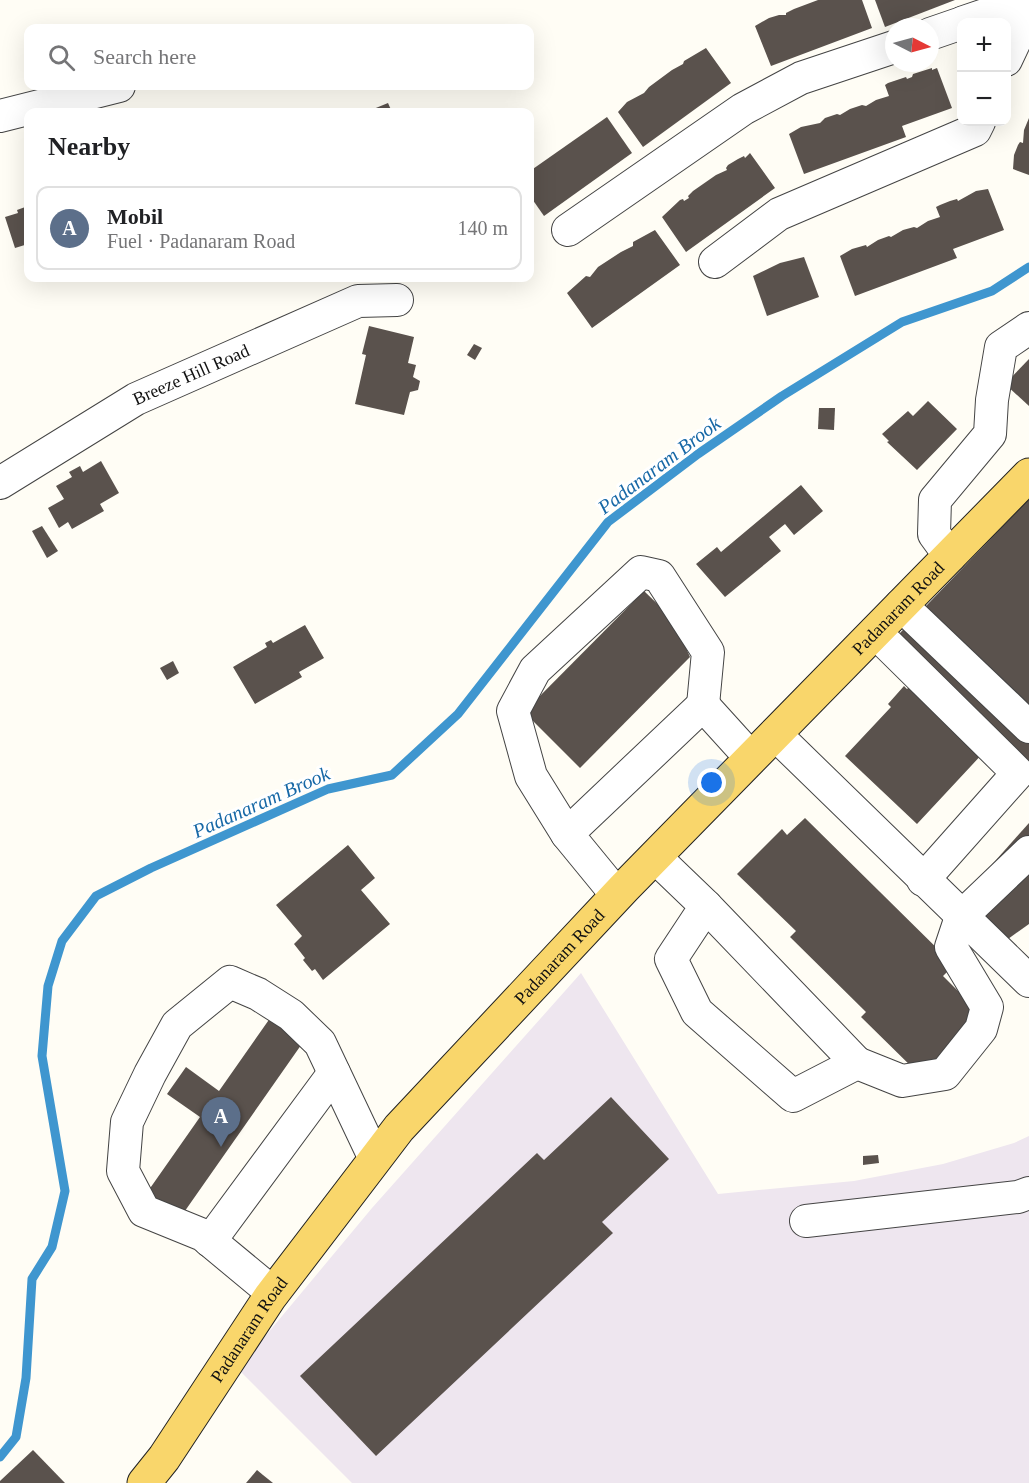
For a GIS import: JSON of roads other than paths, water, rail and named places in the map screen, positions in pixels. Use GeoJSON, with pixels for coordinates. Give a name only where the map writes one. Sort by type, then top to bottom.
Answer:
{"type":"FeatureCollection","features":[{"type":"Feature","properties":{"kind":"main road","name":"Padanaram Road"},"geometry":{"type":"LineString","coordinates":[[144,1483],[164,1458],[273,1293],[399,1128],[617,895],[1029,475]]}},
{"type":"Feature","properties":{"kind":"street"},"geometry":{"type":"LineString","coordinates":[[977,18],[1029,0]]}},
{"type":"Feature","properties":{"kind":"street"},"geometry":{"type":"LineString","coordinates":[[1011,49],[1029,11]]}},
{"type":"Feature","properties":{"kind":"street"},"geometry":{"type":"LineString","coordinates":[[939,31],[957,25]]}},
{"type":"Feature","properties":{"kind":"street"},"geometry":{"type":"LineString","coordinates":[[568,230],[743,109],[801,78],[885,49]]}},
{"type":"Feature","properties":{"kind":"street"},"geometry":{"type":"LineString","coordinates":[[35,108],[104,90]]}},
{"type":"Feature","properties":{"kind":"street"},"geometry":{"type":"LineString","coordinates":[[0,117],[24,111]]}},
{"type":"Feature","properties":{"kind":"street"},"geometry":{"type":"LineString","coordinates":[[715,261],[779,214],[975,130],[977,126]]}},
{"type":"Feature","properties":{"kind":"street","name":"Breeze Hill Road"},"geometry":{"type":"LineString","coordinates":[[0,483],[136,399],[358,301],[397,300]]}},
{"type":"Feature","properties":{"kind":"street"},"geometry":{"type":"LineString","coordinates":[[950,556],[934,534],[935,500],[990,434],[992,400],[1001,347],[1029,328]]}},
{"type":"Feature","properties":{"kind":"street"},"geometry":{"type":"LineString","coordinates":[[567,834],[703,705],[708,652],[659,576],[641,572],[535,670],[513,711],[531,776],[567,834],[617,895]]}},
{"type":"Feature","properties":{"kind":"street"},"geometry":{"type":"LineString","coordinates":[[902,605],[1029,727]]}},
{"type":"Feature","properties":{"kind":"street"},"geometry":{"type":"LineString","coordinates":[[875,632],[1018,773],[924,880]]}},
{"type":"Feature","properties":{"kind":"street"},"geometry":{"type":"LineString","coordinates":[[703,705],[751,758]]}},
{"type":"Feature","properties":{"kind":"street"},"geometry":{"type":"LineString","coordinates":[[775,734],[1029,981]]}},
{"type":"Feature","properties":{"kind":"street"},"geometry":{"type":"LineString","coordinates":[[655,856],[857,1063],[902,1081],[945,1074],[981,1029],[987,1007],[951,947],[961,917],[1029,852]]}},
{"type":"Feature","properties":{"kind":"street"},"geometry":{"type":"LineString","coordinates":[[706,906],[671,959],[697,1012],[793,1096],[857,1063]]}},
{"type":"Feature","properties":{"kind":"street"},"geometry":{"type":"LineString","coordinates":[[273,1293],[203,1235],[144,1211],[123,1171],[127,1122],[177,1025],[230,982],[258,994],[291,1015],[320,1043],[375,1159]]}},
{"type":"Feature","properties":{"kind":"street"},"geometry":{"type":"LineString","coordinates":[[210,1240],[334,1073]]}},
{"type":"Feature","properties":{"kind":"street"},"geometry":{"type":"LineString","coordinates":[[806,1221],[1018,1197],[1029,1193]]}},
{"type":"Feature","properties":{"kind":"waterway","name":"Padanaram Brook"},"geometry":{"type":"LineString","coordinates":[[0,1457],[16,1437],[26,1378],[32,1279],[52,1247],[65,1191],[42,1056],[48,986],[62,941],[96,896],[151,868],[328,789],[392,775],[458,714],[608,522],[698,454],[782,396],[902,322],[992,291],[1029,267]]}},
{"type":"Feature","properties":{"kind":"place","name":"Mobil"},"geometry":{"type":"Point","coordinates":[221,1147]}}]}
